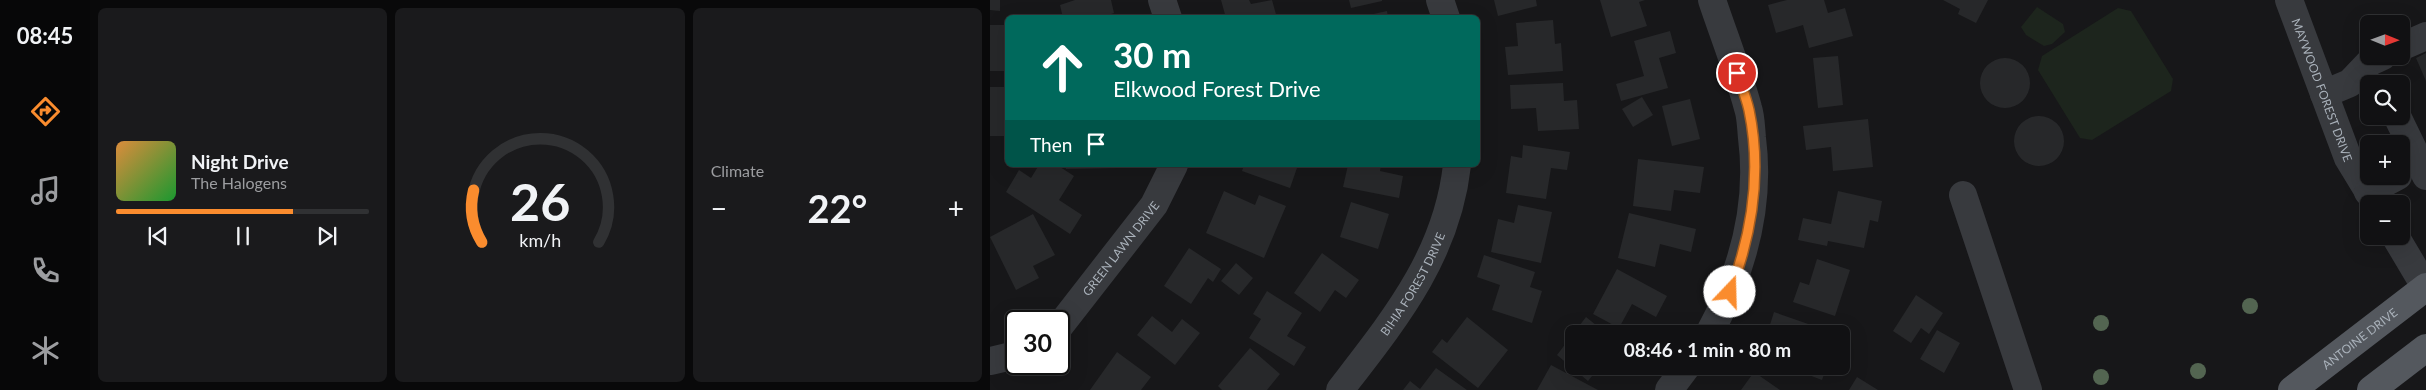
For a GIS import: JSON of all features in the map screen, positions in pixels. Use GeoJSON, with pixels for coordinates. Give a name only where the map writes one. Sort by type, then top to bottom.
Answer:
{"type":"FeatureCollection","features":[{"type":"Feature","properties":{"kind":"main road","name":"ANTOINE DRIVE"},"geometry":{"type":"LineString","coordinates":[[2292,390],[2426,288]]}},
{"type":"Feature","properties":{"kind":"main road"},"geometry":{"type":"LineString","coordinates":[[2371,390],[2426,348]]}},
{"type":"Feature","properties":{"kind":"street"},"geometry":{"type":"LineString","coordinates":[[1162,0],[1167,15]]}},
{"type":"Feature","properties":{"kind":"street"},"geometry":{"type":"LineString","coordinates":[[1440,0],[1445,15]]}},
{"type":"Feature","properties":{"kind":"street"},"geometry":{"type":"LineString","coordinates":[[1712,0],[1749,109],[1755,159],[1753,213],[1742,260],[1714,325]]}},
{"type":"Feature","properties":{"kind":"street","name":"MAYWOOD FOREST DRIVE"},"geometry":{"type":"LineString","coordinates":[[2289,0],[2348,158],[2370,195]]}},
{"type":"Feature","properties":{"kind":"street"},"geometry":{"type":"LineString","coordinates":[[2410,43],[2426,36]]}},
{"type":"Feature","properties":{"kind":"street"},"geometry":{"type":"LineString","coordinates":[[2324,94],[2350,83],[2378,67]]}},
{"type":"Feature","properties":{"kind":"street"},"geometry":{"type":"LineString","coordinates":[[2377,195],[2414,171],[2400,125]]}},
{"type":"Feature","properties":{"kind":"street","name":"GREEN LAWN DRIVE"},"geometry":{"type":"LineString","coordinates":[[1070,313],[1154,205],[1173,167]]}},
{"type":"Feature","properties":{"kind":"street","name":"BIHIA FOREST DRIVE"},"geometry":{"type":"LineString","coordinates":[[1340,390],[1400,312],[1425,270],[1444,224],[1455,182],[1457,167]]}},
{"type":"Feature","properties":{"kind":"street"},"geometry":{"type":"LineString","coordinates":[[1963,194],[2028,390]]}},
{"type":"Feature","properties":{"kind":"street"},"geometry":{"type":"LineString","coordinates":[[2400,245],[2426,288]]}},
{"type":"Feature","properties":{"kind":"street"},"geometry":{"type":"LineString","coordinates":[[990,361],[1005,358]]}},
{"type":"Feature","properties":{"kind":"street"},"geometry":{"type":"LineString","coordinates":[[1669,390],[1680,375]]}},
{"type":"Feature","properties":{"kind":"shaded area"},"geometry":{"type":"Polygon","coordinates":[[[2037,7],[2063,24],[2065,32],[2052,44],[2044,46],[2026,35],[2021,27],[2037,7]]]}},
{"type":"Feature","properties":{"kind":"shaded area"},"geometry":{"type":"Polygon","coordinates":[[[2118,8],[2131,11],[2173,79],[2171,91],[2092,140],[2080,138],[2038,70],[2042,56],[2118,8]]]}},
{"type":"Feature","properties":{"kind":"building"},"geometry":{"type":"Polygon","coordinates":[[[990,0],[1000,0],[1000,11],[990,10],[990,0]]]}},
{"type":"Feature","properties":{"kind":"building"},"geometry":{"type":"Polygon","coordinates":[[[1075,0],[1111,0],[1114,13],[1108,15],[1062,15],[1060,5],[1075,0]]]}},
{"type":"Feature","properties":{"kind":"building"},"geometry":{"type":"Polygon","coordinates":[[[1221,0],[1249,0],[1251,4],[1272,0],[1276,15],[1225,15],[1221,0]]]}},
{"type":"Feature","properties":{"kind":"building"},"geometry":{"type":"Polygon","coordinates":[[[1349,0],[1382,0],[1382,1],[1351,8],[1349,0]]]}},
{"type":"Feature","properties":{"kind":"building"},"geometry":{"type":"Polygon","coordinates":[[[1494,0],[1536,0],[1537,6],[1498,16],[1494,0]]]}},
{"type":"Feature","properties":{"kind":"building"},"geometry":{"type":"Polygon","coordinates":[[[1600,0],[1645,0],[1639,2],[1647,26],[1611,37],[1600,0]]]}},
{"type":"Feature","properties":{"kind":"building"},"geometry":{"type":"Polygon","coordinates":[[[1787,0],[1824,0],[1828,13],[1845,8],[1853,36],[1809,48],[1803,25],[1776,33],[1768,5],[1787,0]]]}},
{"type":"Feature","properties":{"kind":"building"},"geometry":{"type":"Polygon","coordinates":[[[1943,0],[1988,0],[1976,23],[1958,14],[1960,9],[1943,0]]]}},
{"type":"Feature","properties":{"kind":"building"},"geometry":{"type":"Polygon","coordinates":[[[1387,11],[1388,15],[1369,15],[1387,11]]]}},
{"type":"Feature","properties":{"kind":"building"},"geometry":{"type":"Polygon","coordinates":[[[1553,20],[1555,44],[1561,43],[1563,71],[1508,75],[1505,47],[1518,46],[1516,23],[1553,20]]]}},
{"type":"Feature","properties":{"kind":"building"},"geometry":{"type":"Polygon","coordinates":[[[990,25],[1005,25],[1005,71],[990,71],[990,25]]]}},
{"type":"Feature","properties":{"kind":"building"},"geometry":{"type":"Polygon","coordinates":[[[1670,31],[1676,53],[1659,58],[1668,88],[1621,101],[1616,84],[1644,76],[1634,41],[1670,31]]]}},
{"type":"Feature","properties":{"kind":"building"},"geometry":{"type":"Polygon","coordinates":[[[2426,53],[2426,81],[2416,58],[2426,53]]]}},
{"type":"Feature","properties":{"kind":"building"},"geometry":{"type":"Polygon","coordinates":[[[1838,56],[1843,105],[1818,108],[1813,58],[1838,56]]]}},
{"type":"Feature","properties":{"kind":"building"},"geometry":{"type":"Polygon","coordinates":[[[2010,58],[2023,65],[2029,73],[2029,93],[2023,101],[2015,107],[2000,108],[1987,101],[1981,93],[1980,78],[1987,65],[1995,59],[2010,58]]]}},
{"type":"Feature","properties":{"kind":"building"},"geometry":{"type":"Polygon","coordinates":[[[1563,83],[1564,101],[1577,100],[1579,129],[1538,131],[1536,108],[1511,109],[1510,85],[1563,83]]]}},
{"type":"Feature","properties":{"kind":"building"},"geometry":{"type":"Polygon","coordinates":[[[990,87],[1005,87],[1005,136],[990,136],[990,87]]]}},
{"type":"Feature","properties":{"kind":"building"},"geometry":{"type":"Polygon","coordinates":[[[1642,97],[1653,115],[1633,127],[1622,109],[1642,97]]]}},
{"type":"Feature","properties":{"kind":"building"},"geometry":{"type":"Polygon","coordinates":[[[1690,99],[1700,139],[1672,146],[1662,106],[1690,99]]]}},
{"type":"Feature","properties":{"kind":"building"},"geometry":{"type":"Polygon","coordinates":[[[2044,116],[2057,123],[2063,131],[2063,151],[2057,159],[2049,165],[2034,166],[2021,159],[2015,151],[2014,136],[2021,123],[2029,117],[2044,116]]]}},
{"type":"Feature","properties":{"kind":"building"},"geometry":{"type":"Polygon","coordinates":[[[1868,119],[1873,167],[1833,171],[1831,147],[1806,150],[1803,126],[1868,119]]]}},
{"type":"Feature","properties":{"kind":"building"},"geometry":{"type":"Polygon","coordinates":[[[1523,145],[1570,152],[1567,170],[1551,168],[1546,199],[1506,193],[1511,156],[1522,158],[1523,145]]]}},
{"type":"Feature","properties":{"kind":"building"},"geometry":{"type":"Polygon","coordinates":[[[1638,159],[1704,167],[1700,193],[1674,190],[1671,211],[1633,206],[1638,159]]]}},
{"type":"Feature","properties":{"kind":"building"},"geometry":{"type":"Polygon","coordinates":[[[1038,167],[1060,167],[1074,176],[1059,200],[1082,215],[1070,234],[1006,192],[1019,170],[1031,178],[1038,167]]]}},
{"type":"Feature","properties":{"kind":"building"},"geometry":{"type":"Polygon","coordinates":[[[1066,167],[1119,167],[1119,168],[1066,169],[1066,167]]]}},
{"type":"Feature","properties":{"kind":"building"},"geometry":{"type":"Polygon","coordinates":[[[1243,167],[1297,167],[1290,188],[1242,171],[1243,167]]]}},
{"type":"Feature","properties":{"kind":"building"},"geometry":{"type":"Polygon","coordinates":[[[1348,167],[1381,167],[1380,171],[1403,176],[1399,198],[1343,187],[1348,167]]]}},
{"type":"Feature","properties":{"kind":"building"},"geometry":{"type":"Polygon","coordinates":[[[1224,191],[1255,205],[1259,195],[1286,206],[1264,258],[1206,233],[1224,191]]]}},
{"type":"Feature","properties":{"kind":"building"},"geometry":{"type":"Polygon","coordinates":[[[1838,191],[1882,201],[1878,222],[1870,220],[1864,248],[1828,241],[1827,246],[1798,240],[1803,218],[1831,224],[1838,191]]]}},
{"type":"Feature","properties":{"kind":"building"},"geometry":{"type":"Polygon","coordinates":[[[1351,202],[1389,214],[1378,249],[1340,237],[1351,202]]]}},
{"type":"Feature","properties":{"kind":"building"},"geometry":{"type":"Polygon","coordinates":[[[1518,205],[1552,212],[1541,263],[1491,252],[1498,219],[1514,223],[1518,205]]]}},
{"type":"Feature","properties":{"kind":"building"},"geometry":{"type":"Polygon","coordinates":[[[1629,213],[1696,229],[1691,252],[1660,244],[1655,267],[1618,258],[1629,213]]]}},
{"type":"Feature","properties":{"kind":"building"},"geometry":{"type":"Polygon","coordinates":[[[1033,214],[1055,255],[1033,266],[1039,278],[1016,290],[990,237],[1033,214]]]}},
{"type":"Feature","properties":{"kind":"building"},"geometry":{"type":"Polygon","coordinates":[[[1189,248],[1221,269],[1213,282],[1208,278],[1191,304],[1164,286],[1189,248]]]}},
{"type":"Feature","properties":{"kind":"building"},"geometry":{"type":"Polygon","coordinates":[[[1322,253],[1359,280],[1346,298],[1335,290],[1320,312],[1294,293],[1322,253]]]}},
{"type":"Feature","properties":{"kind":"building"},"geometry":{"type":"Polygon","coordinates":[[[1484,255],[1535,272],[1530,287],[1542,291],[1532,323],[1492,310],[1500,285],[1477,277],[1484,255]]]}},
{"type":"Feature","properties":{"kind":"building"},"geometry":{"type":"Polygon","coordinates":[[[1817,259],[1850,270],[1835,316],[1793,302],[1800,282],[1809,285],[1817,259]]]}},
{"type":"Feature","properties":{"kind":"building"},"geometry":{"type":"Polygon","coordinates":[[[1236,263],[1253,278],[1239,295],[1221,281],[1236,263]]]}},
{"type":"Feature","properties":{"kind":"building"},"geometry":{"type":"Polygon","coordinates":[[[1617,269],[1667,296],[1656,317],[1632,304],[1621,325],[1613,325],[1593,314],[1617,269]]]}},
{"type":"Feature","properties":{"kind":"building"},"geometry":{"type":"Polygon","coordinates":[[[1267,291],[1302,313],[1287,336],[1306,347],[1294,366],[1249,338],[1261,319],[1253,314],[1267,291]]]}},
{"type":"Feature","properties":{"kind":"building"},"geometry":{"type":"Polygon","coordinates":[[[1916,295],[1943,313],[1929,334],[1921,328],[1911,343],[1893,331],[1916,295]]]}},
{"type":"Feature","properties":{"kind":"building"},"geometry":{"type":"Polygon","coordinates":[[[1774,312],[1811,325],[1770,325],[1774,312]]]}},
{"type":"Feature","properties":{"kind":"building"},"geometry":{"type":"Polygon","coordinates":[[[1152,316],[1172,332],[1182,319],[1200,333],[1175,365],[1137,335],[1152,316]]]}},
{"type":"Feature","properties":{"kind":"building"},"geometry":{"type":"Polygon","coordinates":[[[1467,317],[1508,350],[1478,388],[1432,352],[1442,339],[1447,343],[1467,317]]]}},
{"type":"Feature","properties":{"kind":"building"},"geometry":{"type":"Polygon","coordinates":[[[1586,317],[1596,325],[1580,325],[1586,317]]]}},
{"type":"Feature","properties":{"kind":"building"},"geometry":{"type":"Polygon","coordinates":[[[1937,330],[1960,343],[1944,373],[1920,359],[1937,330]]]}},
{"type":"Feature","properties":{"kind":"building"},"geometry":{"type":"Polygon","coordinates":[[[1565,345],[1565,362],[1557,355],[1565,345]]]}},
{"type":"Feature","properties":{"kind":"building"},"geometry":{"type":"Polygon","coordinates":[[[1250,348],[1280,374],[1267,390],[1222,390],[1218,386],[1250,348]]]}},
{"type":"Feature","properties":{"kind":"building"},"geometry":{"type":"Polygon","coordinates":[[[1117,352],[1151,377],[1141,390],[1090,390],[1117,352]]]}},
{"type":"Feature","properties":{"kind":"building"},"geometry":{"type":"Polygon","coordinates":[[[1551,365],[1565,372],[1565,375],[1570,375],[1598,390],[1537,390],[1551,365]]]}},
{"type":"Feature","properties":{"kind":"building"},"geometry":{"type":"Polygon","coordinates":[[[1436,368],[1467,390],[1403,390],[1410,381],[1420,389],[1436,368]]]}},
{"type":"Feature","properties":{"kind":"building"},"geometry":{"type":"Polygon","coordinates":[[[1581,375],[1593,375],[1588,381],[1581,375]]]}},
{"type":"Feature","properties":{"kind":"building"},"geometry":{"type":"Polygon","coordinates":[[[1752,375],[1758,375],[1780,390],[1741,390],[1752,375]]]}},
{"type":"Feature","properties":{"kind":"building"},"geometry":{"type":"Polygon","coordinates":[[[1809,375],[1824,375],[1822,380],[1809,375]]]}},
{"type":"Feature","properties":{"kind":"building"},"geometry":{"type":"Polygon","coordinates":[[[1857,377],[1878,390],[1849,390],[1857,377]]]}},
{"type":"Feature","properties":{"kind":"route"},"geometry":{"type":"LineString","coordinates":[[1730,292],[1742,260],[1753,213],[1755,159],[1749,109],[1737,73]]}}]}
